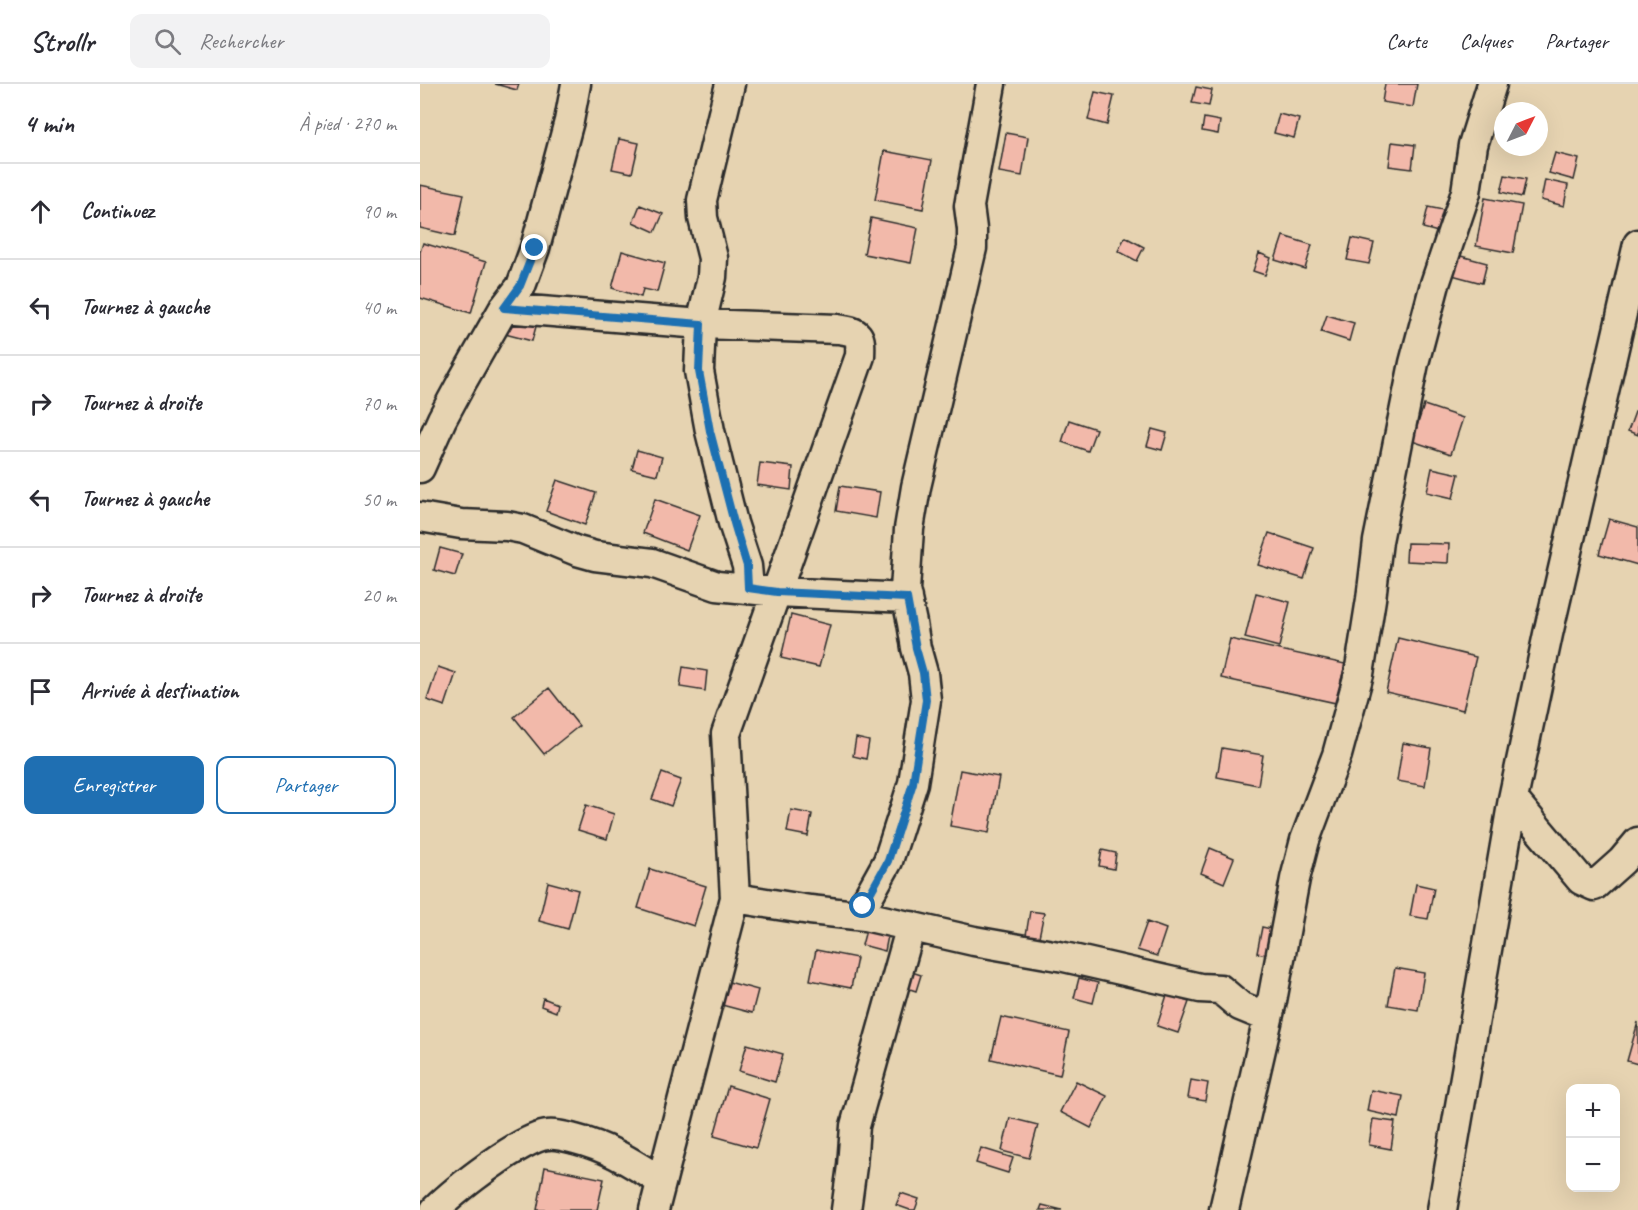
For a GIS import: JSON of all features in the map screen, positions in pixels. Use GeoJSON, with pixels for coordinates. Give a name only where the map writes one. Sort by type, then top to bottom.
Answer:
{"type":"FeatureCollection","features":[{"type":"Feature","properties":{"kind":"street"},"geometry":{"type":"LineString","coordinates":[[420,468],[442,419],[504,308],[520,286],[535,248],[569,121],[576,84]]}},
{"type":"Feature","properties":{"kind":"street"},"geometry":{"type":"LineString","coordinates":[[730,84],[702,200],[703,218],[713,258],[712,277],[701,324],[699,371],[710,431],[747,566],[748,588]]}},
{"type":"Feature","properties":{"kind":"street"},"geometry":{"type":"LineString","coordinates":[[865,915],[863,906],[888,861],[913,783],[926,700],[923,673],[905,590],[909,529],[916,487],[972,248],[969,206],[991,84]]}},
{"type":"Feature","properties":{"kind":"street"},"geometry":{"type":"LineString","coordinates":[[1224,1210],[1272,1001],[1305,840],[1337,755],[1359,674],[1378,540],[1414,363],[1435,284],[1466,192],[1473,145],[1492,84]]}},
{"type":"Feature","properties":{"kind":"street"},"geometry":{"type":"LineString","coordinates":[[1442,1210],[1513,800],[1548,634],[1638,244]]}},
{"type":"Feature","properties":{"kind":"street"},"geometry":{"type":"LineString","coordinates":[[504,308],[701,324],[838,329],[853,331],[861,342],[860,356],[726,734],[735,898],[654,1210]]}},
{"type":"Feature","properties":{"kind":"street"},"geometry":{"type":"LineString","coordinates":[[420,517],[461,524],[523,529],[577,551],[595,556],[652,563],[717,586],[777,592],[907,598]]}},
{"type":"Feature","properties":{"kind":"street"},"geometry":{"type":"LineString","coordinates":[[1513,800],[1581,880],[1594,886],[1622,861],[1638,842]]}},
{"type":"Feature","properties":{"kind":"street"},"geometry":{"type":"LineString","coordinates":[[735,898],[810,910],[865,915],[974,941],[1064,957],[1200,988],[1220,989],[1240,1006],[1262,1015],[1272,1001]]}},
{"type":"Feature","properties":{"kind":"street"},"geometry":{"type":"LineString","coordinates":[[846,1210],[855,1126],[911,926]]}},
{"type":"Feature","properties":{"kind":"street"},"geometry":{"type":"LineString","coordinates":[[435,1210],[454,1192],[513,1150],[548,1135],[608,1149],[661,1181]]}},
{"type":"Feature","properties":{"kind":"building"},"geometry":{"type":"Polygon","coordinates":[[[495,84],[519,84],[517,90],[495,84]]]}},
{"type":"Feature","properties":{"kind":"building"},"geometry":{"type":"Polygon","coordinates":[[[1385,84],[1417,84],[1413,107],[1382,102],[1385,84]]]}},
{"type":"Feature","properties":{"kind":"building"},"geometry":{"type":"Polygon","coordinates":[[[1196,87],[1212,90],[1209,106],[1192,103],[1196,87]]]}},
{"type":"Feature","properties":{"kind":"building"},"geometry":{"type":"Polygon","coordinates":[[[1095,92],[1114,96],[1107,125],[1088,120],[1095,92]]]}},
{"type":"Feature","properties":{"kind":"building"},"geometry":{"type":"Polygon","coordinates":[[[1279,114],[1299,119],[1294,138],[1274,133],[1279,114]]]}},
{"type":"Feature","properties":{"kind":"building"},"geometry":{"type":"Polygon","coordinates":[[[1204,118],[1220,121],[1218,134],[1202,131],[1204,118]]]}},
{"type":"Feature","properties":{"kind":"building"},"geometry":{"type":"Polygon","coordinates":[[[1006,133],[1028,137],[1022,176],[999,172],[1006,133]]]}},
{"type":"Feature","properties":{"kind":"building"},"geometry":{"type":"Polygon","coordinates":[[[619,139],[639,143],[632,173],[612,169],[619,139]]]}},
{"type":"Feature","properties":{"kind":"building"},"geometry":{"type":"Polygon","coordinates":[[[1392,142],[1415,145],[1412,169],[1389,166],[1392,142]]]}},
{"type":"Feature","properties":{"kind":"building"},"geometry":{"type":"Polygon","coordinates":[[[884,151],[932,160],[923,209],[875,200],[884,151]]]}},
{"type":"Feature","properties":{"kind":"building"},"geometry":{"type":"Polygon","coordinates":[[[1555,153],[1579,159],[1574,180],[1549,173],[1555,153]]]}},
{"type":"Feature","properties":{"kind":"building"},"geometry":{"type":"Polygon","coordinates":[[[1505,175],[1526,179],[1522,197],[1501,192],[1505,175]]]}},
{"type":"Feature","properties":{"kind":"building"},"geometry":{"type":"Polygon","coordinates":[[[1545,180],[1568,185],[1564,206],[1541,200],[1545,180]]]}},
{"type":"Feature","properties":{"kind":"building"},"geometry":{"type":"Polygon","coordinates":[[[420,185],[464,194],[455,236],[420,228],[420,185]]]}},
{"type":"Feature","properties":{"kind":"building"},"geometry":{"type":"Polygon","coordinates":[[[1485,198],[1522,205],[1513,253],[1476,246],[1485,198]]]}},
{"type":"Feature","properties":{"kind":"building"},"geometry":{"type":"Polygon","coordinates":[[[640,205],[663,214],[655,232],[633,222],[640,205]]]}},
{"type":"Feature","properties":{"kind":"building"},"geometry":{"type":"Polygon","coordinates":[[[1428,207],[1443,210],[1438,232],[1423,228],[1428,207]]]}},
{"type":"Feature","properties":{"kind":"building"},"geometry":{"type":"Polygon","coordinates":[[[871,218],[918,228],[911,263],[864,254],[871,218]]]}},
{"type":"Feature","properties":{"kind":"building"},"geometry":{"type":"Polygon","coordinates":[[[1283,236],[1312,245],[1305,269],[1275,260],[1283,236]]]}},
{"type":"Feature","properties":{"kind":"building"},"geometry":{"type":"Polygon","coordinates":[[[1125,237],[1144,247],[1137,261],[1118,251],[1125,237]]]}},
{"type":"Feature","properties":{"kind":"building"},"geometry":{"type":"Polygon","coordinates":[[[1352,238],[1374,243],[1369,264],[1347,260],[1352,238]]]}},
{"type":"Feature","properties":{"kind":"building"},"geometry":{"type":"Polygon","coordinates":[[[423,243],[486,262],[471,313],[420,298],[420,252],[423,243]]]}},
{"type":"Feature","properties":{"kind":"building"},"geometry":{"type":"Polygon","coordinates":[[[622,251],[665,263],[657,292],[643,289],[641,297],[612,288],[622,251]]]}},
{"type":"Feature","properties":{"kind":"building"},"geometry":{"type":"Polygon","coordinates":[[[1259,253],[1271,258],[1265,275],[1253,271],[1259,253]]]}},
{"type":"Feature","properties":{"kind":"building"},"geometry":{"type":"Polygon","coordinates":[[[1457,255],[1487,263],[1482,283],[1452,275],[1457,255]]]}},
{"type":"Feature","properties":{"kind":"building"},"geometry":{"type":"Polygon","coordinates":[[[506,314],[537,323],[532,341],[501,333],[506,314]]]}},
{"type":"Feature","properties":{"kind":"building"},"geometry":{"type":"Polygon","coordinates":[[[1327,315],[1354,323],[1349,341],[1321,332],[1327,315]]]}},
{"type":"Feature","properties":{"kind":"building"},"geometry":{"type":"Polygon","coordinates":[[[1424,405],[1463,418],[1451,454],[1412,441],[1424,405]]]}},
{"type":"Feature","properties":{"kind":"building"},"geometry":{"type":"Polygon","coordinates":[[[1635,412],[1638,413],[1638,435],[1628,431],[1635,412]]]}},
{"type":"Feature","properties":{"kind":"building"},"geometry":{"type":"Polygon","coordinates":[[[1069,420],[1096,429],[1088,451],[1062,442],[1069,420]]]}},
{"type":"Feature","properties":{"kind":"building"},"geometry":{"type":"Polygon","coordinates":[[[1152,429],[1167,433],[1162,450],[1147,446],[1152,429]]]}},
{"type":"Feature","properties":{"kind":"building"},"geometry":{"type":"Polygon","coordinates":[[[637,450],[662,457],[657,475],[632,469],[637,450]]]}},
{"type":"Feature","properties":{"kind":"building"},"geometry":{"type":"Polygon","coordinates":[[[760,463],[793,467],[791,490],[757,485],[760,463]]]}},
{"type":"Feature","properties":{"kind":"building"},"geometry":{"type":"Polygon","coordinates":[[[1432,468],[1459,474],[1453,498],[1427,492],[1432,468]]]}},
{"type":"Feature","properties":{"kind":"building"},"geometry":{"type":"Polygon","coordinates":[[[557,480],[596,493],[585,525],[546,511],[557,480]]]}},
{"type":"Feature","properties":{"kind":"building"},"geometry":{"type":"Polygon","coordinates":[[[840,486],[880,492],[876,518],[836,511],[840,486]]]}},
{"type":"Feature","properties":{"kind":"building"},"geometry":{"type":"Polygon","coordinates":[[[655,499],[700,515],[687,550],[643,533],[655,499]]]}},
{"type":"Feature","properties":{"kind":"building"},"geometry":{"type":"Polygon","coordinates":[[[1609,519],[1638,527],[1638,565],[1599,554],[1609,519]]]}},
{"type":"Feature","properties":{"kind":"building"},"geometry":{"type":"Polygon","coordinates":[[[1269,533],[1314,548],[1304,579],[1258,565],[1269,533]]]}},
{"type":"Feature","properties":{"kind":"building"},"geometry":{"type":"Polygon","coordinates":[[[1407,543],[1449,544],[1448,563],[1406,561],[1407,543]]]}},
{"type":"Feature","properties":{"kind":"building"},"geometry":{"type":"Polygon","coordinates":[[[440,548],[462,554],[455,576],[434,570],[440,548]]]}},
{"type":"Feature","properties":{"kind":"building"},"geometry":{"type":"Polygon","coordinates":[[[1256,593],[1290,602],[1279,647],[1245,638],[1256,593]]]}},
{"type":"Feature","properties":{"kind":"building"},"geometry":{"type":"Polygon","coordinates":[[[791,615],[830,625],[819,667],[781,658],[791,615]]]}},
{"type":"Feature","properties":{"kind":"building"},"geometry":{"type":"Polygon","coordinates":[[[1398,638],[1476,657],[1463,710],[1386,692],[1398,638]]]}},
{"type":"Feature","properties":{"kind":"building"},"geometry":{"type":"Polygon","coordinates":[[[1230,639],[1345,664],[1336,703],[1221,678],[1230,639]]]}},
{"type":"Feature","properties":{"kind":"building"},"geometry":{"type":"Polygon","coordinates":[[[438,667],[456,673],[445,706],[427,700],[438,667]]]}},
{"type":"Feature","properties":{"kind":"building"},"geometry":{"type":"Polygon","coordinates":[[[683,667],[707,671],[705,691],[680,687],[683,667]]]}},
{"type":"Feature","properties":{"kind":"building"},"geometry":{"type":"Polygon","coordinates":[[[549,688],[579,726],[544,754],[514,717],[549,688]]]}},
{"type":"Feature","properties":{"kind":"building"},"geometry":{"type":"Polygon","coordinates":[[[856,738],[869,741],[866,759],[853,756],[856,738]]]}},
{"type":"Feature","properties":{"kind":"building"},"geometry":{"type":"Polygon","coordinates":[[[1403,743],[1431,748],[1425,786],[1397,781],[1403,743]]]}},
{"type":"Feature","properties":{"kind":"building"},"geometry":{"type":"Polygon","coordinates":[[[1222,748],[1263,755],[1258,785],[1217,777],[1222,748]]]}},
{"type":"Feature","properties":{"kind":"building"},"geometry":{"type":"Polygon","coordinates":[[[960,770],[999,777],[989,833],[950,826],[960,770]]]}},
{"type":"Feature","properties":{"kind":"building"},"geometry":{"type":"Polygon","coordinates":[[[662,773],[681,780],[671,806],[652,799],[662,773]]]}},
{"type":"Feature","properties":{"kind":"building"},"geometry":{"type":"Polygon","coordinates":[[[586,805],[614,814],[607,839],[578,830],[586,805]]]}},
{"type":"Feature","properties":{"kind":"building"},"geometry":{"type":"Polygon","coordinates":[[[791,810],[812,814],[808,836],[787,832],[791,810]]]}},
{"type":"Feature","properties":{"kind":"building"},"geometry":{"type":"Polygon","coordinates":[[[1210,848],[1234,858],[1224,883],[1201,873],[1210,848]]]}},
{"type":"Feature","properties":{"kind":"building"},"geometry":{"type":"Polygon","coordinates":[[[1102,850],[1116,853],[1114,869],[1099,866],[1102,850]]]}},
{"type":"Feature","properties":{"kind":"building"},"geometry":{"type":"Polygon","coordinates":[[[650,869],[706,886],[694,926],[638,908],[650,869]]]}},
{"type":"Feature","properties":{"kind":"building"},"geometry":{"type":"Polygon","coordinates":[[[548,882],[578,890],[568,929],[539,921],[548,882]]]}},
{"type":"Feature","properties":{"kind":"building"},"geometry":{"type":"Polygon","coordinates":[[[1416,884],[1434,888],[1428,919],[1410,916],[1416,884]]]}},
{"type":"Feature","properties":{"kind":"building"},"geometry":{"type":"Polygon","coordinates":[[[1030,911],[1044,913],[1039,937],[1026,935],[1030,911]]]}},
{"type":"Feature","properties":{"kind":"building"},"geometry":{"type":"Polygon","coordinates":[[[1147,922],[1166,929],[1157,956],[1137,950],[1147,922]]]}},
{"type":"Feature","properties":{"kind":"building"},"geometry":{"type":"Polygon","coordinates":[[[1262,927],[1276,930],[1271,956],[1257,953],[1262,927]]]}},
{"type":"Feature","properties":{"kind":"building"},"geometry":{"type":"Polygon","coordinates":[[[866,930],[888,936],[885,951],[862,945],[866,930]]]}},
{"type":"Feature","properties":{"kind":"building"},"geometry":{"type":"Polygon","coordinates":[[[816,950],[857,958],[851,988],[810,980],[816,950]]]}},
{"type":"Feature","properties":{"kind":"building"},"geometry":{"type":"Polygon","coordinates":[[[1395,968],[1424,973],[1418,1010],[1388,1005],[1395,968]]]}},
{"type":"Feature","properties":{"kind":"building"},"geometry":{"type":"Polygon","coordinates":[[[903,969],[921,975],[916,991],[898,985],[903,969]]]}},
{"type":"Feature","properties":{"kind":"building"},"geometry":{"type":"Polygon","coordinates":[[[1079,978],[1098,983],[1093,1003],[1074,998],[1079,978]]]}},
{"type":"Feature","properties":{"kind":"building"},"geometry":{"type":"Polygon","coordinates":[[[725,981],[758,990],[752,1013],[718,1004],[725,981]]]}},
{"type":"Feature","properties":{"kind":"building"},"geometry":{"type":"Polygon","coordinates":[[[1167,995],[1189,1002],[1178,1033],[1157,1026],[1167,995]]]}},
{"type":"Feature","properties":{"kind":"building"},"geometry":{"type":"Polygon","coordinates":[[[543,998],[558,1004],[556,1012],[541,1006],[543,998]]]}},
{"type":"Feature","properties":{"kind":"building"},"geometry":{"type":"Polygon","coordinates":[[[1001,1017],[1069,1032],[1060,1075],[991,1059],[1001,1017]]]}},
{"type":"Feature","properties":{"kind":"building"},"geometry":{"type":"Polygon","coordinates":[[[1638,1022],[1638,1064],[1627,1061],[1638,1022]]]}},
{"type":"Feature","properties":{"kind":"building"},"geometry":{"type":"Polygon","coordinates":[[[747,1044],[783,1054],[775,1082],[739,1071],[747,1044]]]}},
{"type":"Feature","properties":{"kind":"building"},"geometry":{"type":"Polygon","coordinates":[[[1191,1080],[1208,1083],[1205,1101],[1188,1098],[1191,1080]]]}},
{"type":"Feature","properties":{"kind":"building"},"geometry":{"type":"Polygon","coordinates":[[[1076,1081],[1107,1096],[1091,1128],[1060,1112],[1076,1081]]]}},
{"type":"Feature","properties":{"kind":"building"},"geometry":{"type":"Polygon","coordinates":[[[728,1086],[770,1099],[756,1148],[714,1136],[728,1086]]]}},
{"type":"Feature","properties":{"kind":"building"},"geometry":{"type":"Polygon","coordinates":[[[1371,1090],[1403,1096],[1399,1118],[1367,1111],[1371,1090]]]}},
{"type":"Feature","properties":{"kind":"building"},"geometry":{"type":"Polygon","coordinates":[[[1010,1118],[1038,1125],[1029,1158],[1002,1151],[1010,1118]]]}},
{"type":"Feature","properties":{"kind":"building"},"geometry":{"type":"Polygon","coordinates":[[[1373,1119],[1395,1122],[1391,1149],[1369,1145],[1373,1119]]]}},
{"type":"Feature","properties":{"kind":"building"},"geometry":{"type":"Polygon","coordinates":[[[981,1148],[1013,1158],[1008,1173],[976,1163],[981,1148]]]}},
{"type":"Feature","properties":{"kind":"building"},"geometry":{"type":"Polygon","coordinates":[[[545,1167],[604,1179],[597,1210],[537,1210],[545,1167]]]}},
{"type":"Feature","properties":{"kind":"building"},"geometry":{"type":"Polygon","coordinates":[[[901,1193],[919,1199],[915,1210],[896,1205],[901,1193]]]}},
{"type":"Feature","properties":{"kind":"building"},"geometry":{"type":"Polygon","coordinates":[[[1042,1205],[1062,1210],[1040,1210],[1042,1205]]]}},
{"type":"Feature","properties":{"kind":"route"},"geometry":{"type":"LineString","coordinates":[[535,248],[520,286],[504,308],[701,324],[699,371],[710,431],[747,566],[748,588],[777,592],[907,598],[923,673],[926,700],[913,783],[888,861],[863,906]]}}]}
